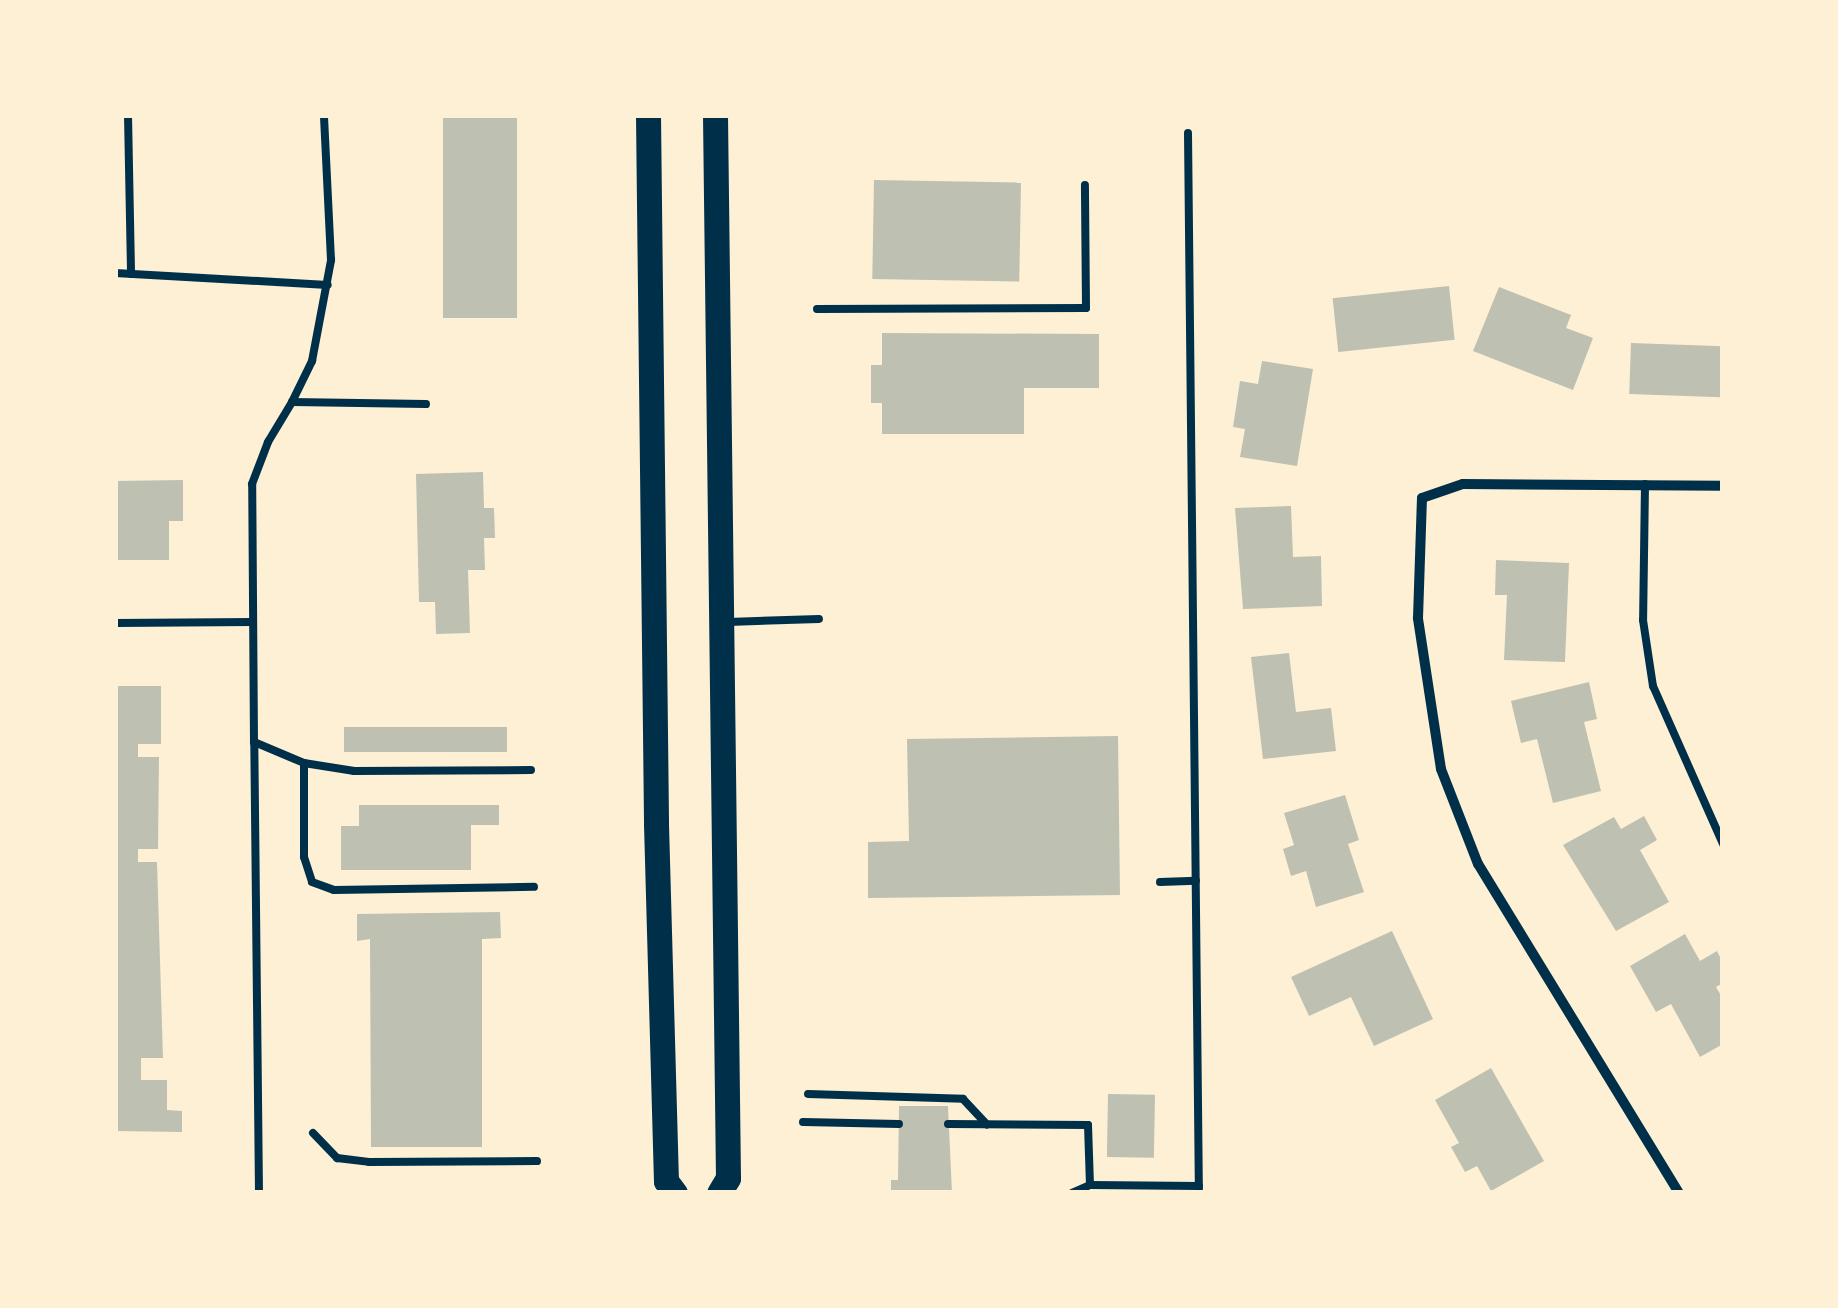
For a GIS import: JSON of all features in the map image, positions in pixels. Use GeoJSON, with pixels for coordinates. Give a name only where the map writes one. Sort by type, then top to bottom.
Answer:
{"type":"FeatureCollection","features":[{"type":"Feature","properties":{"kind":"highway"},"geometry":{"type":"LineString","coordinates":[[648,115],[655,786],[666,1181],[675,1193]]}},
{"type":"Feature","properties":{"kind":"highway"},"geometry":{"type":"LineString","coordinates":[[715,115],[728,1178],[719,1193]]}},
{"type":"Feature","properties":{"kind":"street"},"geometry":{"type":"LineString","coordinates":[[1679,1193],[1478,864],[1441,769],[1424,694],[1422,498],[1463,484],[1723,486]]}},
{"type":"Feature","properties":{"kind":"lane"},"geometry":{"type":"LineString","coordinates":[[128,115],[131,274]]}},
{"type":"Feature","properties":{"kind":"lane"},"geometry":{"type":"LineString","coordinates":[[258,1193],[252,484],[312,361],[328,285],[324,115]]}},
{"type":"Feature","properties":{"kind":"lane"},"geometry":{"type":"LineString","coordinates":[[1072,1193],[1090,1184],[1199,1190],[1188,133]]}},
{"type":"Feature","properties":{"kind":"lane"},"geometry":{"type":"LineString","coordinates":[[816,309],[1086,308],[1085,185]]}},
{"type":"Feature","properties":{"kind":"lane"},"geometry":{"type":"LineString","coordinates":[[115,273],[328,285]]}},
{"type":"Feature","properties":{"kind":"lane"},"geometry":{"type":"LineString","coordinates":[[292,402],[426,404]]}},
{"type":"Feature","properties":{"kind":"lane"},"geometry":{"type":"LineString","coordinates":[[1645,484],[1643,620],[1653,686],[1723,844]]}},
{"type":"Feature","properties":{"kind":"lane"},"geometry":{"type":"LineString","coordinates":[[723,622],[819,619]]}},
{"type":"Feature","properties":{"kind":"lane"},"geometry":{"type":"LineString","coordinates":[[115,623],[253,622]]}},
{"type":"Feature","properties":{"kind":"lane"},"geometry":{"type":"LineString","coordinates":[[254,742],[304,763],[354,771],[531,770]]}},
{"type":"Feature","properties":{"kind":"lane"},"geometry":{"type":"LineString","coordinates":[[304,763],[304,857],[312,882],[334,890],[534,887]]}},
{"type":"Feature","properties":{"kind":"lane"},"geometry":{"type":"LineString","coordinates":[[1160,882],[1196,881]]}},
{"type":"Feature","properties":{"kind":"lane"},"geometry":{"type":"LineString","coordinates":[[808,1094],[963,1099],[986,1125]]}},
{"type":"Feature","properties":{"kind":"lane"},"geometry":{"type":"LineString","coordinates":[[802,1122],[898,1124]]}},
{"type":"Feature","properties":{"kind":"lane"},"geometry":{"type":"LineString","coordinates":[[948,1124],[1088,1125],[1090,1184]]}},
{"type":"Feature","properties":{"kind":"lane"},"geometry":{"type":"LineString","coordinates":[[313,1133],[336,1158],[537,1161]]}},
{"type":"Feature","properties":{"kind":"building"},"geometry":{"type":"Polygon","coordinates":[[[443,115],[517,115],[517,318],[443,318],[443,115]]]}},
{"type":"Feature","properties":{"kind":"building"},"geometry":{"type":"Polygon","coordinates":[[[874,180],[1021,183],[1019,282],[872,279],[874,180]]]}},
{"type":"Feature","properties":{"kind":"building"},"geometry":{"type":"Polygon","coordinates":[[[1449,286],[1455,340],[1338,352],[1333,298],[1449,286]]]}},
{"type":"Feature","properties":{"kind":"building"},"geometry":{"type":"Polygon","coordinates":[[[1499,287],[1571,315],[1566,328],[1593,338],[1573,390],[1473,351],[1499,287]]]}},
{"type":"Feature","properties":{"kind":"building"},"geometry":{"type":"Polygon","coordinates":[[[882,333],[1099,334],[1099,388],[1024,388],[1024,434],[882,434],[882,403],[871,403],[871,365],[882,365],[882,333]]]}},
{"type":"Feature","properties":{"kind":"building"},"geometry":{"type":"Polygon","coordinates":[[[1631,343],[1723,346],[1721,397],[1629,394],[1631,343]]]}},
{"type":"Feature","properties":{"kind":"building"},"geometry":{"type":"Polygon","coordinates":[[[1262,361],[1313,369],[1297,466],[1240,457],[1245,429],[1233,427],[1240,381],[1258,384],[1262,361]]]}},
{"type":"Feature","properties":{"kind":"building"},"geometry":{"type":"Polygon","coordinates":[[[483,472],[484,508],[494,508],[495,538],[484,538],[485,570],[468,570],[470,633],[436,634],[435,602],[419,602],[416,474],[483,472]]]}},
{"type":"Feature","properties":{"kind":"building"},"geometry":{"type":"Polygon","coordinates":[[[183,480],[183,521],[169,521],[169,560],[115,560],[115,481],[183,480]]]}},
{"type":"Feature","properties":{"kind":"building"},"geometry":{"type":"Polygon","coordinates":[[[1291,506],[1293,557],[1321,556],[1322,606],[1243,609],[1235,508],[1291,506]]]}},
{"type":"Feature","properties":{"kind":"building"},"geometry":{"type":"Polygon","coordinates":[[[1496,560],[1569,563],[1565,662],[1504,660],[1507,595],[1495,595],[1496,560]]]}},
{"type":"Feature","properties":{"kind":"building"},"geometry":{"type":"Polygon","coordinates":[[[1289,653],[1296,712],[1331,708],[1336,751],[1263,759],[1251,657],[1289,653]]]}},
{"type":"Feature","properties":{"kind":"building"},"geometry":{"type":"Polygon","coordinates":[[[1589,682],[1597,719],[1584,722],[1601,791],[1553,803],[1537,739],[1521,743],[1511,701],[1589,682]]]}},
{"type":"Feature","properties":{"kind":"building"},"geometry":{"type":"Polygon","coordinates":[[[115,686],[161,686],[161,744],[138,744],[138,757],[159,757],[158,849],[138,849],[138,862],[157,862],[163,1058],[141,1058],[141,1080],[167,1080],[167,1110],[182,1111],[182,1132],[115,1131],[115,686]]]}},
{"type":"Feature","properties":{"kind":"building"},"geometry":{"type":"Polygon","coordinates":[[[344,727],[507,727],[507,752],[344,752],[344,727]]]}},
{"type":"Feature","properties":{"kind":"building"},"geometry":{"type":"Polygon","coordinates":[[[1118,736],[1120,895],[868,898],[868,842],[909,841],[907,739],[1118,736]]]}},
{"type":"Feature","properties":{"kind":"building"},"geometry":{"type":"Polygon","coordinates":[[[1345,795],[1359,840],[1348,844],[1364,892],[1316,907],[1306,871],[1291,876],[1283,849],[1294,845],[1284,813],[1345,795]]]}},
{"type":"Feature","properties":{"kind":"building"},"geometry":{"type":"Polygon","coordinates":[[[359,805],[499,805],[499,825],[471,825],[471,870],[341,870],[341,826],[359,826],[359,805]]]}},
{"type":"Feature","properties":{"kind":"building"},"geometry":{"type":"Polygon","coordinates":[[[1644,816],[1657,840],[1640,850],[1669,902],[1616,931],[1563,845],[1614,817],[1621,829],[1644,816]]]}},
{"type":"Feature","properties":{"kind":"building"},"geometry":{"type":"Polygon","coordinates":[[[500,912],[501,938],[482,939],[482,1147],[371,1147],[370,939],[357,941],[357,914],[500,912]]]}},
{"type":"Feature","properties":{"kind":"building"},"geometry":{"type":"Polygon","coordinates":[[[1392,931],[1433,1019],[1374,1046],[1351,997],[1309,1016],[1291,977],[1392,931]]]}},
{"type":"Feature","properties":{"kind":"building"},"geometry":{"type":"Polygon","coordinates":[[[1685,934],[1700,961],[1717,951],[1723,963],[1723,983],[1716,987],[1723,999],[1723,1044],[1700,1057],[1671,1004],[1656,1012],[1630,966],[1685,934]]]}},
{"type":"Feature","properties":{"kind":"building"},"geometry":{"type":"Polygon","coordinates":[[[1491,1068],[1544,1161],[1491,1191],[1477,1166],[1465,1172],[1451,1147],[1459,1143],[1435,1100],[1491,1068]]]}},
{"type":"Feature","properties":{"kind":"building"},"geometry":{"type":"Polygon","coordinates":[[[1108,1094],[1155,1095],[1154,1158],[1107,1157],[1108,1094]]]}},
{"type":"Feature","properties":{"kind":"building"},"geometry":{"type":"Polygon","coordinates":[[[899,1106],[948,1106],[952,1193],[891,1193],[891,1180],[898,1180],[899,1106]]]}}]}
